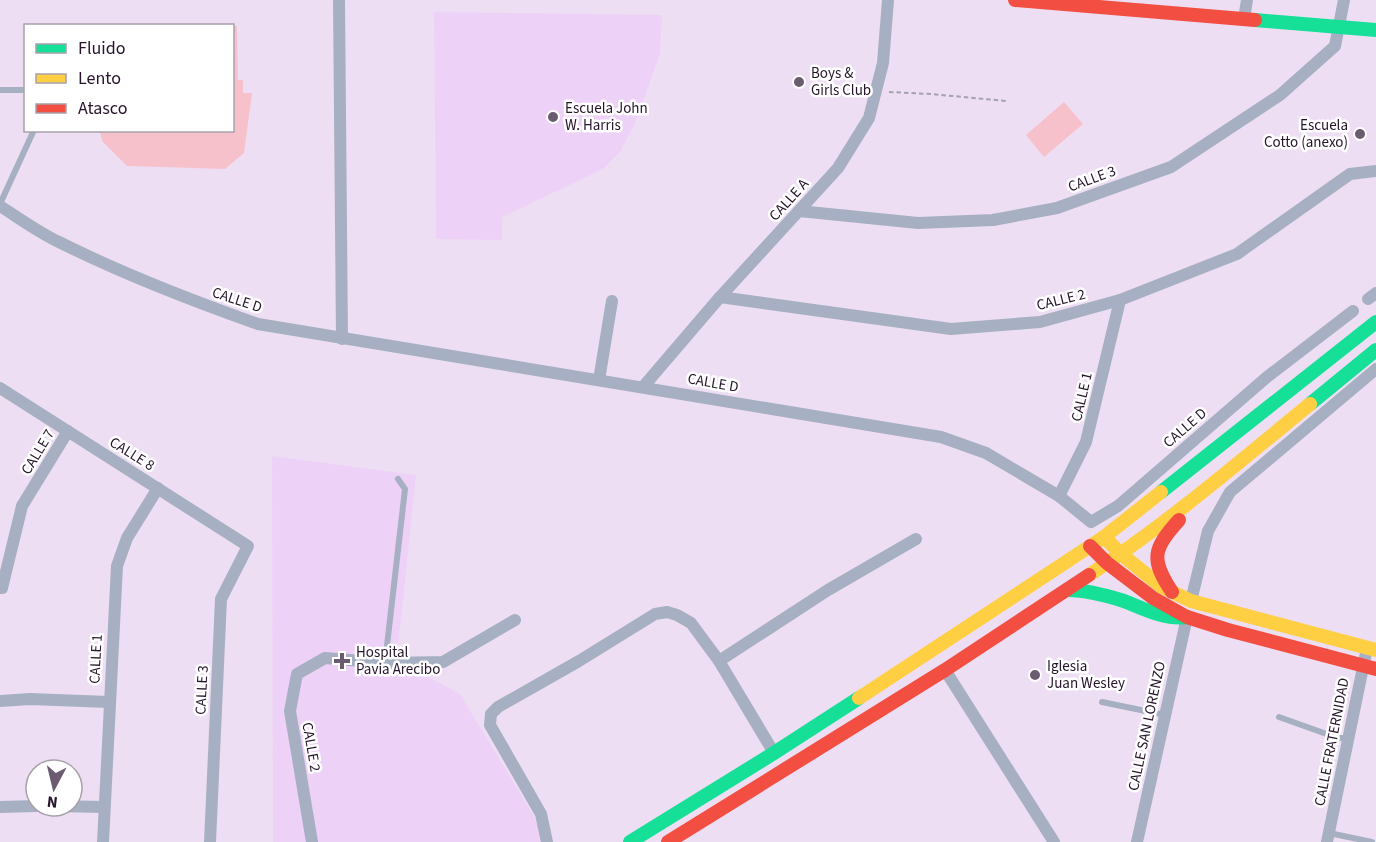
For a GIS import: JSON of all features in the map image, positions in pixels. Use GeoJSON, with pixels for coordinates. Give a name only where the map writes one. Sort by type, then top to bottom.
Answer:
{"type":"FeatureCollection","features":[{"type":"Feature","properties":{"kind":"main road"},"geometry":{"type":"LineString","coordinates":[[1015,0],[1376,30]]}},
{"type":"Feature","properties":{"kind":"main road"},"geometry":{"type":"LineString","coordinates":[[630,842],[774,753],[1104,537],[1376,322]]}},
{"type":"Feature","properties":{"kind":"main road"},"geometry":{"type":"LineString","coordinates":[[668,842],[945,670],[1121,554],[1218,479],[1376,350]]}},
{"type":"Feature","properties":{"kind":"main road"},"geometry":{"type":"LineString","coordinates":[[1172,592],[1157,565],[1155,555],[1158,546],[1218,479]]}},
{"type":"Feature","properties":{"kind":"main road"},"geometry":{"type":"LineString","coordinates":[[1104,537],[1162,587],[1191,601],[1371,649]]}},
{"type":"Feature","properties":{"kind":"main road"},"geometry":{"type":"LineString","coordinates":[[1090,546],[1107,563],[1153,598],[1187,617],[1369,667]]}},
{"type":"Feature","properties":{"kind":"main road"},"geometry":{"type":"LineString","coordinates":[[1068,590],[1079,589],[1095,592],[1174,619],[1187,617]]}},
{"type":"Feature","properties":{"kind":"street"},"geometry":{"type":"LineString","coordinates":[[339,0],[342,339]]}},
{"type":"Feature","properties":{"kind":"street","name":"CALLE A"},"geometry":{"type":"LineString","coordinates":[[643,387],[720,297],[838,168],[869,118],[877,92],[883,63],[888,0]]}},
{"type":"Feature","properties":{"kind":"street"},"geometry":{"type":"LineString","coordinates":[[1244,19],[1247,0]]}},
{"type":"Feature","properties":{"kind":"street","name":"CALLE 3"},"geometry":{"type":"LineString","coordinates":[[799,211],[918,223],[993,220],[1057,208],[1172,167],[1280,95],[1335,46],[1344,0]]}},
{"type":"Feature","properties":{"kind":"street","name":"CALLE 2"},"geometry":{"type":"LineString","coordinates":[[720,297],[951,329],[1040,321],[1120,300],[1237,254],[1350,174],[1376,171]]}},
{"type":"Feature","properties":{"kind":"street","name":"CALLE D"},"geometry":{"type":"LineString","coordinates":[[0,205],[57,242],[205,305],[258,324],[941,437],[986,453],[1059,496],[1091,522],[1118,506],[1267,377],[1353,311]]}},
{"type":"Feature","properties":{"kind":"street","name":"CALLE 1"},"geometry":{"type":"LineString","coordinates":[[1059,496],[1086,442],[1120,300]]}},
{"type":"Feature","properties":{"kind":"street"},"geometry":{"type":"LineString","coordinates":[[600,380],[612,301]]}},
{"type":"Feature","properties":{"kind":"street"},"geometry":{"type":"LineString","coordinates":[[1191,601],[1208,531],[1230,492],[1376,369]]}},
{"type":"Feature","properties":{"kind":"street","name":"CALLE 8"},"geometry":{"type":"LineString","coordinates":[[0,388],[248,546]]}},
{"type":"Feature","properties":{"kind":"street","name":"CALLE 7"},"geometry":{"type":"LineString","coordinates":[[0,588],[2,588],[22,506],[68,431]]}},
{"type":"Feature","properties":{"kind":"street","name":"CALLE 1"},"geometry":{"type":"LineString","coordinates":[[103,842],[117,566],[127,538],[158,488]]}},
{"type":"Feature","properties":{"kind":"street"},"geometry":{"type":"LineString","coordinates":[[719,661],[828,590],[916,539]]}},
{"type":"Feature","properties":{"kind":"street","name":"CALLE 3"},"geometry":{"type":"LineString","coordinates":[[210,842],[221,599],[248,546]]}},
{"type":"Feature","properties":{"kind":"street"},"geometry":{"type":"LineString","coordinates":[[546,841],[541,813],[490,725],[491,714],[498,707],[655,614],[667,612],[691,623],[719,661],[774,753]]}},
{"type":"Feature","properties":{"kind":"street","name":"CALLE SAN LORENZO"},"geometry":{"type":"LineString","coordinates":[[1137,842],[1187,617]]}},
{"type":"Feature","properties":{"kind":"street","name":"CALLE 2"},"geometry":{"type":"LineString","coordinates":[[312,842],[290,711],[297,674],[325,658],[385,663],[442,662],[515,620]]}},
{"type":"Feature","properties":{"kind":"street","name":"CALLE FRATERNIDAD"},"geometry":{"type":"LineString","coordinates":[[1328,837],[1347,739],[1369,667],[1371,649]]}},
{"type":"Feature","properties":{"kind":"street"},"geometry":{"type":"LineString","coordinates":[[945,670],[1054,842]]}},
{"type":"Feature","properties":{"kind":"street"},"geometry":{"type":"LineString","coordinates":[[0,701],[30,699],[109,702]]}},
{"type":"Feature","properties":{"kind":"street"},"geometry":{"type":"LineString","coordinates":[[0,807],[24,806]]}},
{"type":"Feature","properties":{"kind":"street"},"geometry":{"type":"LineString","coordinates":[[84,807],[104,807]]}},
{"type":"Feature","properties":{"kind":"lane"},"geometry":{"type":"LineString","coordinates":[[0,90],[24,90]]}},
{"type":"Feature","properties":{"kind":"lane"},"geometry":{"type":"LineString","coordinates":[[0,205],[33,132]]}},
{"type":"Feature","properties":{"kind":"lane"},"geometry":{"type":"LineString","coordinates":[[385,663],[405,489],[398,479]]}},
{"type":"Feature","properties":{"kind":"lane"},"geometry":{"type":"LineString","coordinates":[[1102,702],[1165,714]]}},
{"type":"Feature","properties":{"kind":"lane"},"geometry":{"type":"LineString","coordinates":[[1278,717],[1347,739]]}},
{"type":"Feature","properties":{"kind":"lane"},"geometry":{"type":"LineString","coordinates":[[1328,837],[1372,842]]}},
{"type":"Feature","properties":{"kind":"path"},"geometry":{"type":"LineString","coordinates":[[877,92],[1006,101]]}},
{"type":"Feature","properties":{"kind":"shaded area"},"geometry":{"type":"Polygon","coordinates":[[[434,12],[662,15],[660,53],[636,121],[620,152],[603,169],[502,217],[502,240],[436,239],[434,12]]]}},
{"type":"Feature","properties":{"kind":"shaded area"},"geometry":{"type":"Polygon","coordinates":[[[234,26],[237,26],[238,80],[243,80],[243,93],[252,93],[244,153],[225,169],[127,166],[102,141],[100,132],[234,132],[234,26]]]}},
{"type":"Feature","properties":{"kind":"shaded area"},"geometry":{"type":"Polygon","coordinates":[[[1064,102],[1083,124],[1044,157],[1026,135],[1064,102]]]}},
{"type":"Feature","properties":{"kind":"shaded area","name":"Hospital Pavia Arecibo"},"geometry":{"type":"Polygon","coordinates":[[[272,456],[416,475],[398,647],[424,675],[460,694],[535,818],[543,842],[273,842],[272,456]]]}},
{"type":"Feature","properties":{"kind":"traffic: fast"},"geometry":{"type":"LineString","coordinates":[[1255,20],[1376,30]]}},
{"type":"Feature","properties":{"kind":"traffic: fast"},"geometry":{"type":"LineString","coordinates":[[1161,492],[1376,322]]}},
{"type":"Feature","properties":{"kind":"traffic: fast"},"geometry":{"type":"LineString","coordinates":[[1310,404],[1376,350]]}},
{"type":"Feature","properties":{"kind":"traffic: fast"},"geometry":{"type":"LineString","coordinates":[[1068,590],[1103,595],[1171,617],[1187,617]]}},
{"type":"Feature","properties":{"kind":"traffic: fast"},"geometry":{"type":"LineString","coordinates":[[630,842],[859,698]]}},
{"type":"Feature","properties":{"kind":"traffic: slow"},"geometry":{"type":"LineString","coordinates":[[1089,575],[1174,514],[1310,404]]}},
{"type":"Feature","properties":{"kind":"traffic: slow"},"geometry":{"type":"LineString","coordinates":[[859,698],[1104,537],[1161,492]]}},
{"type":"Feature","properties":{"kind":"traffic: slow"},"geometry":{"type":"LineString","coordinates":[[1104,537],[1162,587],[1191,601],[1376,650]]}},
{"type":"Feature","properties":{"kind":"traffic: jam"},"geometry":{"type":"LineString","coordinates":[[1015,0],[1255,20]]}},
{"type":"Feature","properties":{"kind":"traffic: jam"},"geometry":{"type":"LineString","coordinates":[[1172,592],[1160,571],[1158,554],[1164,539],[1179,520]]}},
{"type":"Feature","properties":{"kind":"traffic: jam"},"geometry":{"type":"LineString","coordinates":[[1090,546],[1107,563],[1153,598],[1187,617],[1376,669]]}},
{"type":"Feature","properties":{"kind":"traffic: jam"},"geometry":{"type":"LineString","coordinates":[[668,842],[945,670],[1089,575]]}},
{"type":"Feature","properties":{"kind":"place","name":"Boys & Girls Club"},"geometry":{"type":"Point","coordinates":[799,82]}},
{"type":"Feature","properties":{"kind":"place","name":"Escuela John W. Harris"},"geometry":{"type":"Point","coordinates":[553,117]}},
{"type":"Feature","properties":{"kind":"place","name":"Escuela Cotto (anexo)"},"geometry":{"type":"Point","coordinates":[1360,134]}},
{"type":"Feature","properties":{"kind":"place","name":"Hospital Pavia Arecibo"},"geometry":{"type":"Point","coordinates":[342,661]}},
{"type":"Feature","properties":{"kind":"place","name":"Iglesia Juan Wesley"},"geometry":{"type":"Point","coordinates":[1035,675]}}]}
